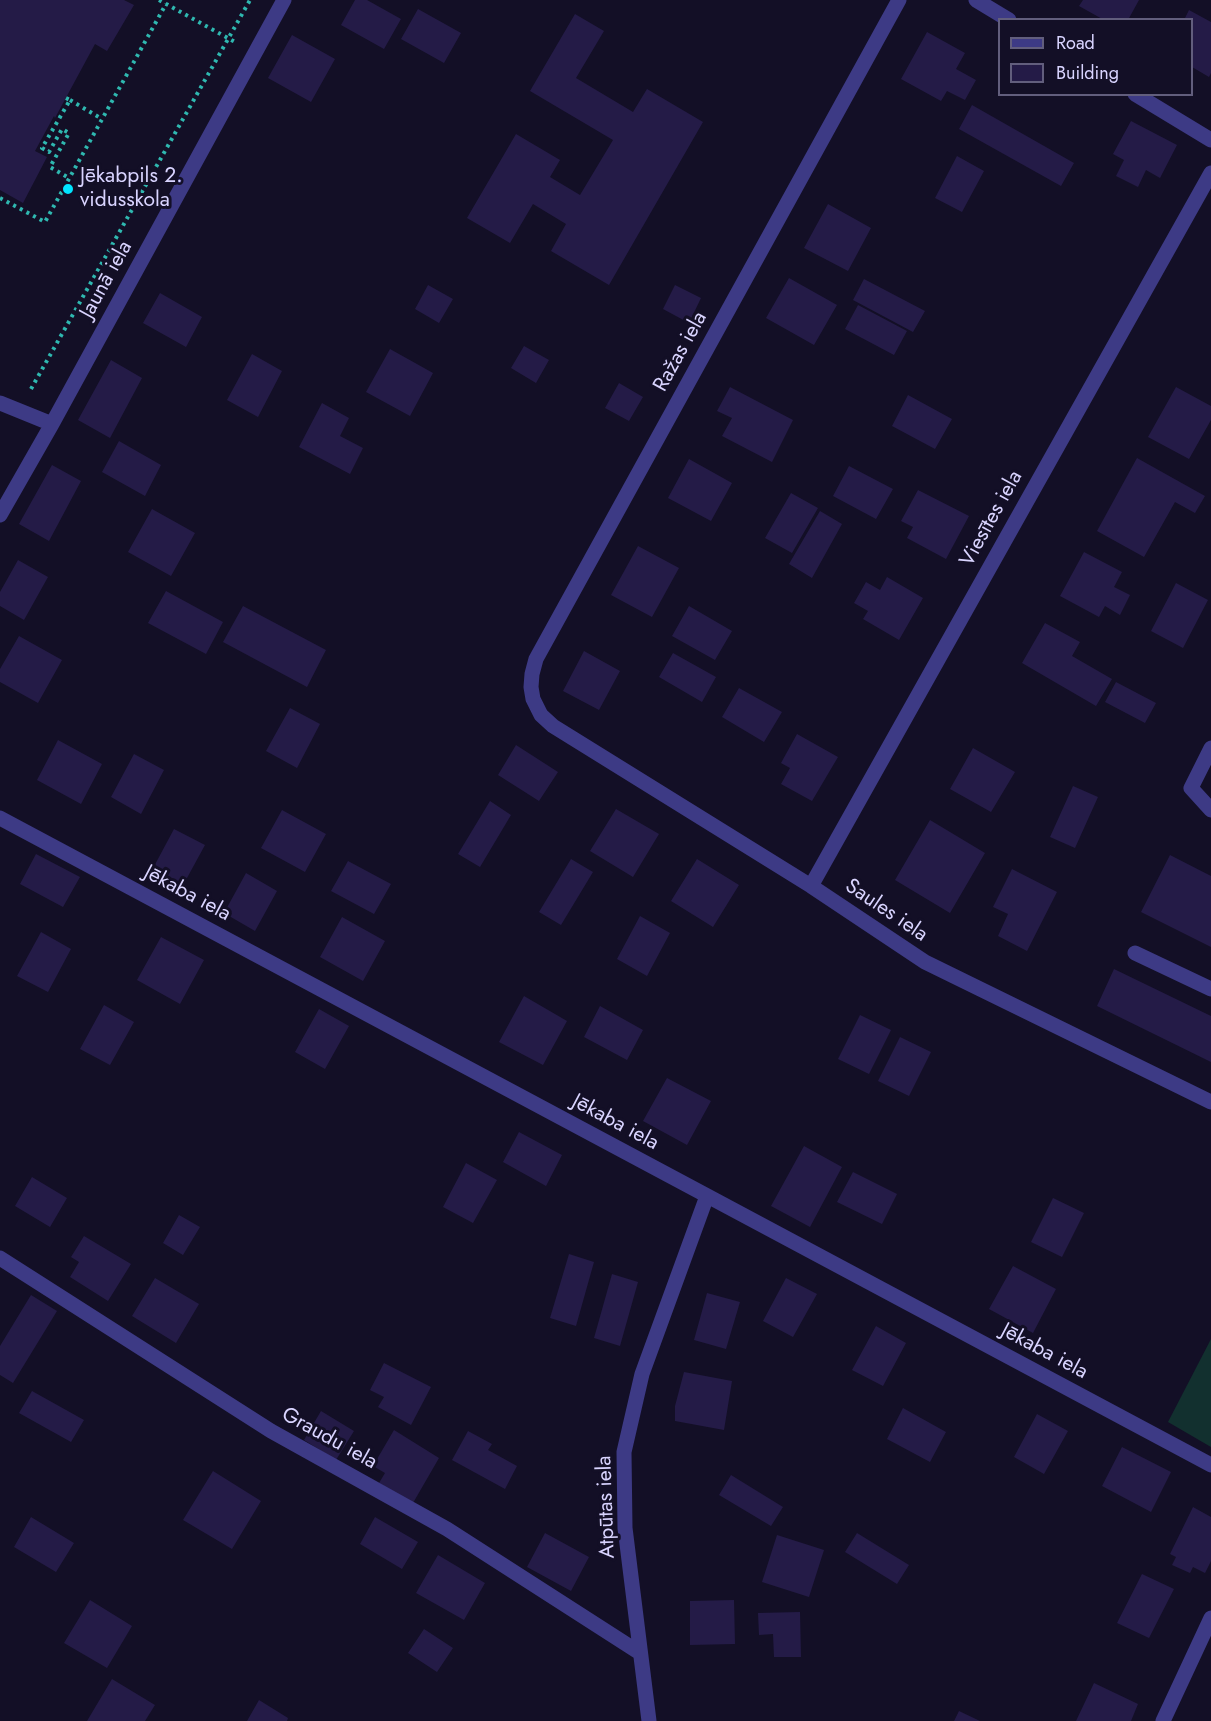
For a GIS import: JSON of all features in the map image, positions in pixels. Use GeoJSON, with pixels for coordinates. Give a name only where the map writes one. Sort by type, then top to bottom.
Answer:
{"type":"FeatureCollection","features":[{"type":"Feature","properties":{"kind":"street","name":"Jaunā iela"},"geometry":{"type":"LineString","coordinates":[[0,515],[284,0]]}},
{"type":"Feature","properties":{"kind":"street","name":"Ražas iela"},"geometry":{"type":"LineString","coordinates":[[553,726],[541,715],[533,699],[531,687],[536,659],[899,0]]}},
{"type":"Feature","properties":{"kind":"street"},"geometry":{"type":"LineString","coordinates":[[976,0],[1006,18]]}},
{"type":"Feature","properties":{"kind":"street"},"geometry":{"type":"LineString","coordinates":[[1138,96],[1211,140]]}},
{"type":"Feature","properties":{"kind":"street","name":"Viesītes iela"},"geometry":{"type":"LineString","coordinates":[[811,886],[1211,173]]}},
{"type":"Feature","properties":{"kind":"street"},"geometry":{"type":"LineString","coordinates":[[0,403],[52,424]]}},
{"type":"Feature","properties":{"kind":"street","name":"Saules iela"},"geometry":{"type":"LineString","coordinates":[[553,726],[811,886],[925,962],[1211,1102]]}},
{"type":"Feature","properties":{"kind":"street"},"geometry":{"type":"LineString","coordinates":[[1211,748],[1191,788],[1211,810]]}},
{"type":"Feature","properties":{"kind":"street","name":"Jēkaba iela"},"geometry":{"type":"LineString","coordinates":[[0,818],[1211,1465]]}},
{"type":"Feature","properties":{"kind":"street"},"geometry":{"type":"LineString","coordinates":[[1136,953],[1211,989]]}},
{"type":"Feature","properties":{"kind":"street","name":"Atpūtas iela"},"geometry":{"type":"LineString","coordinates":[[649,1721],[625,1528],[624,1452],[642,1374],[707,1196]]}},
{"type":"Feature","properties":{"kind":"street","name":"Graudu iela"},"geometry":{"type":"LineString","coordinates":[[0,1258],[272,1431],[447,1529],[640,1653]]}},
{"type":"Feature","properties":{"kind":"street"},"geometry":{"type":"LineString","coordinates":[[1163,1721],[1211,1618]]}},
{"type":"Feature","properties":{"kind":"path"},"geometry":{"type":"LineString","coordinates":[[159,0],[228,38]]}},
{"type":"Feature","properties":{"kind":"path"},"geometry":{"type":"LineString","coordinates":[[20,410],[250,0]]}},
{"type":"Feature","properties":{"kind":"path"},"geometry":{"type":"LineString","coordinates":[[0,198],[45,222],[166,4]]}},
{"type":"Feature","properties":{"kind":"path"},"geometry":{"type":"LineString","coordinates":[[69,178],[50,167],[69,133],[62,129],[49,152],[42,148],[68,99],[102,119]]}},
{"type":"Feature","properties":{"kind":"green space"},"geometry":{"type":"Polygon","coordinates":[[[1211,1339],[1211,1447],[1168,1422],[1211,1339]]]}},
{"type":"Feature","properties":{"kind":"building"},"geometry":{"type":"Polygon","coordinates":[[[0,0],[124,0],[134,5],[107,51],[95,44],[55,118],[54,116],[35,151],[47,157],[23,203],[0,190],[0,0]]]}},
{"type":"Feature","properties":{"kind":"building"},"geometry":{"type":"Polygon","coordinates":[[[355,0],[367,0],[401,19],[384,49],[341,25],[355,0]]]}},
{"type":"Feature","properties":{"kind":"building"},"geometry":{"type":"Polygon","coordinates":[[[1083,0],[1139,0],[1129,18],[1100,18],[1079,6],[1083,0]]]}},
{"type":"Feature","properties":{"kind":"building"},"geometry":{"type":"Polygon","coordinates":[[[418,9],[461,33],[444,63],[401,39],[418,9]]]}},
{"type":"Feature","properties":{"kind":"building"},"geometry":{"type":"Polygon","coordinates":[[[1189,10],[1211,22],[1211,73],[1209,77],[1193,68],[1193,18],[1185,18],[1189,10]]]}},
{"type":"Feature","properties":{"kind":"building"},"geometry":{"type":"Polygon","coordinates":[[[575,14],[604,31],[576,78],[633,112],[647,89],[703,122],[609,285],[551,251],[566,224],[533,204],[510,243],[467,218],[516,134],[560,160],[550,177],[580,195],[613,140],[530,91],[575,14]]]}},
{"type":"Feature","properties":{"kind":"building"},"geometry":{"type":"Polygon","coordinates":[[[927,32],[965,53],[956,69],[976,80],[965,100],[947,91],[941,101],[901,79],[927,32]]]}},
{"type":"Feature","properties":{"kind":"building"},"geometry":{"type":"Polygon","coordinates":[[[292,35],[335,59],[311,102],[268,78],[292,35]]]}},
{"type":"Feature","properties":{"kind":"building"},"geometry":{"type":"Polygon","coordinates":[[[972,105],[1074,163],[1061,186],[959,129],[972,105]]]}},
{"type":"Feature","properties":{"kind":"building"},"geometry":{"type":"Polygon","coordinates":[[[1131,121],[1177,145],[1160,178],[1146,170],[1138,187],[1116,176],[1124,160],[1113,154],[1131,121]]]}},
{"type":"Feature","properties":{"kind":"building"},"geometry":{"type":"Polygon","coordinates":[[[957,156],[984,171],[962,212],[935,198],[957,156]]]}},
{"type":"Feature","properties":{"kind":"building"},"geometry":{"type":"Polygon","coordinates":[[[828,204],[871,228],[848,271],[804,248],[828,204]]]}},
{"type":"Feature","properties":{"kind":"building"},"geometry":{"type":"Polygon","coordinates":[[[789,278],[837,305],[814,345],[766,318],[789,278]]]}},
{"type":"Feature","properties":{"kind":"building"},"geometry":{"type":"Polygon","coordinates":[[[864,279],[925,311],[913,332],[853,300],[864,279]]]}},
{"type":"Feature","properties":{"kind":"building"},"geometry":{"type":"Polygon","coordinates":[[[428,285],[453,299],[439,323],[415,309],[428,285]]]}},
{"type":"Feature","properties":{"kind":"building"},"geometry":{"type":"Polygon","coordinates":[[[675,285],[701,298],[689,323],[663,309],[675,285]]]}},
{"type":"Feature","properties":{"kind":"building"},"geometry":{"type":"Polygon","coordinates":[[[160,293],[202,317],[186,347],[143,323],[160,293]]]}},
{"type":"Feature","properties":{"kind":"building"},"geometry":{"type":"Polygon","coordinates":[[[858,305],[907,331],[894,355],[845,329],[858,305]]]}},
{"type":"Feature","properties":{"kind":"building"},"geometry":{"type":"Polygon","coordinates":[[[524,346],[549,360],[536,383],[511,368],[524,346]]]}},
{"type":"Feature","properties":{"kind":"building"},"geometry":{"type":"Polygon","coordinates":[[[390,349],[433,373],[410,416],[366,392],[390,349]]]}},
{"type":"Feature","properties":{"kind":"building"},"geometry":{"type":"Polygon","coordinates":[[[252,354],[282,371],[258,417],[227,400],[252,354]]]}},
{"type":"Feature","properties":{"kind":"building"},"geometry":{"type":"Polygon","coordinates":[[[111,360],[142,378],[110,438],[78,420],[111,360]]]}},
{"type":"Feature","properties":{"kind":"building"},"geometry":{"type":"Polygon","coordinates":[[[619,383],[643,397],[629,421],[605,408],[619,383]]]}},
{"type":"Feature","properties":{"kind":"building"},"geometry":{"type":"Polygon","coordinates":[[[730,387],[793,420],[772,462],[722,436],[732,418],[717,411],[730,387]]]}},
{"type":"Feature","properties":{"kind":"building"},"geometry":{"type":"Polygon","coordinates":[[[1176,387],[1211,406],[1211,420],[1189,459],[1148,437],[1176,387]]]}},
{"type":"Feature","properties":{"kind":"building"},"geometry":{"type":"Polygon","coordinates":[[[908,395],[952,419],[935,449],[892,426],[908,395]]]}},
{"type":"Feature","properties":{"kind":"building"},"geometry":{"type":"Polygon","coordinates":[[[322,403],[349,418],[340,436],[363,448],[350,474],[299,447],[322,403]]]}},
{"type":"Feature","properties":{"kind":"building"},"geometry":{"type":"Polygon","coordinates":[[[119,441],[161,465],[145,496],[102,472],[119,441]]]}},
{"type":"Feature","properties":{"kind":"building"},"geometry":{"type":"Polygon","coordinates":[[[1137,458],[1205,496],[1195,513],[1175,502],[1144,557],[1097,531],[1137,458]]]}},
{"type":"Feature","properties":{"kind":"building"},"geometry":{"type":"Polygon","coordinates":[[[689,459],[732,483],[711,521],[668,498],[689,459]]]}},
{"type":"Feature","properties":{"kind":"building"},"geometry":{"type":"Polygon","coordinates":[[[52,465],[81,481],[49,541],[19,524],[52,465]]]}},
{"type":"Feature","properties":{"kind":"building"},"geometry":{"type":"Polygon","coordinates":[[[849,466],[893,489],[876,519],[833,496],[849,466]]]}},
{"type":"Feature","properties":{"kind":"building"},"geometry":{"type":"Polygon","coordinates":[[[918,490],[969,516],[946,559],[907,538],[913,527],[901,521],[918,490]]]}},
{"type":"Feature","properties":{"kind":"building"},"geometry":{"type":"Polygon","coordinates":[[[791,493],[818,508],[792,553],[765,538],[791,493]]]}},
{"type":"Feature","properties":{"kind":"building"},"geometry":{"type":"Polygon","coordinates":[[[152,509],[195,533],[171,576],[128,552],[152,509]]]}},
{"type":"Feature","properties":{"kind":"building"},"geometry":{"type":"Polygon","coordinates":[[[820,511],[842,524],[812,578],[789,564],[820,511]]]}},
{"type":"Feature","properties":{"kind":"building"},"geometry":{"type":"Polygon","coordinates":[[[638,546],[679,568],[652,617],[611,595],[638,546]]]}},
{"type":"Feature","properties":{"kind":"building"},"geometry":{"type":"Polygon","coordinates":[[[1084,552],[1122,572],[1114,587],[1130,595],[1120,615],[1105,606],[1099,617],[1060,596],[1084,552]]]}},
{"type":"Feature","properties":{"kind":"building"},"geometry":{"type":"Polygon","coordinates":[[[18,560],[48,577],[24,620],[0,606],[0,592],[18,560]]]}},
{"type":"Feature","properties":{"kind":"building"},"geometry":{"type":"Polygon","coordinates":[[[887,577],[923,598],[899,640],[863,619],[868,611],[854,603],[866,582],[880,590],[887,577]]]}},
{"type":"Feature","properties":{"kind":"building"},"geometry":{"type":"Polygon","coordinates":[[[1176,583],[1208,600],[1183,648],[1151,631],[1176,583]]]}},
{"type":"Feature","properties":{"kind":"building"},"geometry":{"type":"Polygon","coordinates":[[[166,591],[223,622],[206,654],[148,623],[166,591]]]}},
{"type":"Feature","properties":{"kind":"building"},"geometry":{"type":"Polygon","coordinates":[[[243,606],[326,650],[307,687],[223,642],[243,606]]]}},
{"type":"Feature","properties":{"kind":"building"},"geometry":{"type":"Polygon","coordinates":[[[689,606],[732,631],[715,660],[672,636],[689,606]]]}},
{"type":"Feature","properties":{"kind":"building"},"geometry":{"type":"Polygon","coordinates":[[[1045,623],[1080,642],[1072,656],[1112,679],[1096,706],[1022,663],[1045,623]]]}},
{"type":"Feature","properties":{"kind":"building"},"geometry":{"type":"Polygon","coordinates":[[[19,636],[62,660],[38,703],[0,682],[0,669],[19,636]]]}},
{"type":"Feature","properties":{"kind":"building"},"geometry":{"type":"Polygon","coordinates":[[[584,651],[620,671],[599,710],[563,691],[584,651]]]}},
{"type":"Feature","properties":{"kind":"building"},"geometry":{"type":"Polygon","coordinates":[[[673,653],[716,677],[702,702],[659,677],[673,653]]]}},
{"type":"Feature","properties":{"kind":"building"},"geometry":{"type":"Polygon","coordinates":[[[1116,682],[1156,703],[1145,723],[1105,702],[1116,682]]]}},
{"type":"Feature","properties":{"kind":"building"},"geometry":{"type":"Polygon","coordinates":[[[739,688],[782,712],[764,742],[722,717],[739,688]]]}},
{"type":"Feature","properties":{"kind":"building"},"geometry":{"type":"Polygon","coordinates":[[[290,708],[320,724],[297,768],[266,751],[290,708]]]}},
{"type":"Feature","properties":{"kind":"building"},"geometry":{"type":"Polygon","coordinates":[[[797,734],[838,757],[812,801],[781,784],[790,768],[781,763],[797,734]]]}},
{"type":"Feature","properties":{"kind":"building"},"geometry":{"type":"Polygon","coordinates":[[[58,740],[102,764],[81,804],[37,780],[58,740]]]}},
{"type":"Feature","properties":{"kind":"building"},"geometry":{"type":"Polygon","coordinates":[[[516,745],[558,772],[539,801],[498,775],[516,745]]]}},
{"type":"Feature","properties":{"kind":"building"},"geometry":{"type":"Polygon","coordinates":[[[973,748],[1015,772],[991,812],[950,789],[973,748]]]}},
{"type":"Feature","properties":{"kind":"building"},"geometry":{"type":"Polygon","coordinates":[[[134,754],[164,770],[141,814],[111,797],[134,754]]]}},
{"type":"Feature","properties":{"kind":"building"},"geometry":{"type":"Polygon","coordinates":[[[1073,786],[1098,797],[1075,848],[1050,837],[1073,786]]]}},
{"type":"Feature","properties":{"kind":"building"},"geometry":{"type":"Polygon","coordinates":[[[490,801],[511,815],[480,867],[458,854],[490,801]]]}},
{"type":"Feature","properties":{"kind":"building"},"geometry":{"type":"Polygon","coordinates":[[[616,809],[659,834],[633,877],[590,851],[616,809]]]}},
{"type":"Feature","properties":{"kind":"building"},"geometry":{"type":"Polygon","coordinates":[[[282,810],[326,834],[305,872],[261,848],[282,810]]]}},
{"type":"Feature","properties":{"kind":"building"},"geometry":{"type":"Polygon","coordinates":[[[930,820],[985,853],[950,913],[895,880],[930,820]]]}},
{"type":"Feature","properties":{"kind":"building"},"geometry":{"type":"Polygon","coordinates":[[[174,829],[205,845],[181,889],[151,872],[174,829]]]}},
{"type":"Feature","properties":{"kind":"building"},"geometry":{"type":"Polygon","coordinates":[[[36,854],[80,877],[63,907],[20,884],[36,854]]]}},
{"type":"Feature","properties":{"kind":"building"},"geometry":{"type":"Polygon","coordinates":[[[1170,855],[1211,876],[1211,947],[1141,912],[1170,855]]]}},
{"type":"Feature","properties":{"kind":"building"},"geometry":{"type":"Polygon","coordinates":[[[571,859],[593,872],[561,925],[539,912],[571,859]]]}},
{"type":"Feature","properties":{"kind":"building"},"geometry":{"type":"Polygon","coordinates":[[[697,859],[739,885],[713,927],[671,901],[697,859]]]}},
{"type":"Feature","properties":{"kind":"building"},"geometry":{"type":"Polygon","coordinates":[[[348,861],[391,884],[374,914],[331,891],[348,861]]]}},
{"type":"Feature","properties":{"kind":"building"},"geometry":{"type":"Polygon","coordinates":[[[1012,869],[1057,892],[1027,951],[998,936],[1008,914],[993,907],[1012,869]]]}},
{"type":"Feature","properties":{"kind":"building"},"geometry":{"type":"Polygon","coordinates":[[[246,873],[277,891],[255,931],[224,913],[246,873]]]}},
{"type":"Feature","properties":{"kind":"building"},"geometry":{"type":"Polygon","coordinates":[[[640,916],[670,933],[647,976],[617,959],[640,916]]]}},
{"type":"Feature","properties":{"kind":"building"},"geometry":{"type":"Polygon","coordinates":[[[342,917],[385,941],[363,981],[320,957],[342,917]]]}},
{"type":"Feature","properties":{"kind":"building"},"geometry":{"type":"Polygon","coordinates":[[[41,932],[71,949],[48,992],[17,976],[41,932]]]}},
{"type":"Feature","properties":{"kind":"building"},"geometry":{"type":"Polygon","coordinates":[[[161,937],[204,960],[180,1004],[137,980],[161,937]]]}},
{"type":"Feature","properties":{"kind":"building"},"geometry":{"type":"Polygon","coordinates":[[[1114,969],[1211,1016],[1211,1062],[1097,1006],[1114,969]]]}},
{"type":"Feature","properties":{"kind":"building"},"geometry":{"type":"Polygon","coordinates":[[[524,996],[567,1021],[543,1065],[499,1042],[524,996]]]}},
{"type":"Feature","properties":{"kind":"building"},"geometry":{"type":"Polygon","coordinates":[[[104,1005],[134,1022],[110,1065],[80,1049],[104,1005]]]}},
{"type":"Feature","properties":{"kind":"building"},"geometry":{"type":"Polygon","coordinates":[[[600,1006],[643,1030],[627,1060],[584,1037],[600,1006]]]}},
{"type":"Feature","properties":{"kind":"building"},"geometry":{"type":"Polygon","coordinates":[[[319,1009],[349,1026],[325,1069],[295,1052],[319,1009]]]}},
{"type":"Feature","properties":{"kind":"building"},"geometry":{"type":"Polygon","coordinates":[[[860,1015],[891,1030],[869,1074],[838,1059],[860,1015]]]}},
{"type":"Feature","properties":{"kind":"building"},"geometry":{"type":"Polygon","coordinates":[[[900,1037],[931,1052],[909,1096],[878,1081],[900,1037]]]}},
{"type":"Feature","properties":{"kind":"building"},"geometry":{"type":"Polygon","coordinates":[[[667,1078],[711,1101],[687,1145],[643,1121],[667,1078]]]}},
{"type":"Feature","properties":{"kind":"building"},"geometry":{"type":"Polygon","coordinates":[[[519,1132],[562,1155],[546,1186],[503,1162],[519,1132]]]}},
{"type":"Feature","properties":{"kind":"building"},"geometry":{"type":"Polygon","coordinates":[[[804,1146],[842,1167],[810,1227],[771,1206],[804,1146]]]}},
{"type":"Feature","properties":{"kind":"building"},"geometry":{"type":"Polygon","coordinates":[[[466,1163],[497,1180],[473,1223],[443,1207],[466,1163]]]}},
{"type":"Feature","properties":{"kind":"building"},"geometry":{"type":"Polygon","coordinates":[[[853,1172],[897,1194],[882,1224],[837,1202],[853,1172]]]}},
{"type":"Feature","properties":{"kind":"building"},"geometry":{"type":"Polygon","coordinates":[[[32,1177],[67,1198],[50,1227],[15,1206],[32,1177]]]}},
{"type":"Feature","properties":{"kind":"building"},"geometry":{"type":"Polygon","coordinates":[[[1053,1198],[1084,1213],[1062,1257],[1031,1242],[1053,1198]]]}},
{"type":"Feature","properties":{"kind":"building"},"geometry":{"type":"Polygon","coordinates":[[[179,1215],[200,1227],[183,1255],[163,1243],[179,1215]]]}},
{"type":"Feature","properties":{"kind":"building"},"geometry":{"type":"Polygon","coordinates":[[[84,1236],[131,1264],[108,1301],[70,1277],[79,1262],[71,1257],[84,1236]]]}},
{"type":"Feature","properties":{"kind":"building"},"geometry":{"type":"Polygon","coordinates":[[[569,1254],[594,1262],[576,1326],[550,1318],[569,1254]]]}},
{"type":"Feature","properties":{"kind":"building"},"geometry":{"type":"Polygon","coordinates":[[[1013,1266],[1056,1289],[1033,1333],[989,1309],[1013,1266]]]}},
{"type":"Feature","properties":{"kind":"building"},"geometry":{"type":"Polygon","coordinates":[[[612,1274],[638,1282],[620,1346],[594,1338],[612,1274]]]}},
{"type":"Feature","properties":{"kind":"building"},"geometry":{"type":"Polygon","coordinates":[[[155,1278],[199,1304],[176,1343],[132,1316],[155,1278]]]}},
{"type":"Feature","properties":{"kind":"building"},"geometry":{"type":"Polygon","coordinates":[[[786,1278],[817,1294],[793,1337],[763,1321],[786,1278]]]}},
{"type":"Feature","properties":{"kind":"building"},"geometry":{"type":"Polygon","coordinates":[[[707,1293],[740,1302],[726,1349],[694,1340],[707,1293]]]}},
{"type":"Feature","properties":{"kind":"building"},"geometry":{"type":"Polygon","coordinates":[[[31,1295],[57,1311],[13,1383],[0,1375],[0,1346],[31,1295]]]}},
{"type":"Feature","properties":{"kind":"building"},"geometry":{"type":"Polygon","coordinates":[[[876,1326],[906,1343],[883,1386],[852,1370],[876,1326]]]}},
{"type":"Feature","properties":{"kind":"building"},"geometry":{"type":"Polygon","coordinates":[[[384,1363],[431,1387],[411,1425],[378,1407],[384,1397],[370,1390],[384,1363]]]}},
{"type":"Feature","properties":{"kind":"building"},"geometry":{"type":"Polygon","coordinates":[[[684,1372],[732,1381],[724,1430],[675,1421],[675,1406],[684,1372]]]}},
{"type":"Feature","properties":{"kind":"building"},"geometry":{"type":"Polygon","coordinates":[[[32,1391],[84,1420],[71,1442],[19,1413],[32,1391]]]}},
{"type":"Feature","properties":{"kind":"building"},"geometry":{"type":"Polygon","coordinates":[[[903,1408],[946,1432],[930,1462],[887,1439],[903,1408]]]}},
{"type":"Feature","properties":{"kind":"building"},"geometry":{"type":"Polygon","coordinates":[[[321,1411],[354,1431],[336,1460],[304,1440],[321,1411]]]}},
{"type":"Feature","properties":{"kind":"building"},"geometry":{"type":"Polygon","coordinates":[[[1037,1414],[1068,1431],[1044,1474],[1014,1457],[1037,1414]]]}},
{"type":"Feature","properties":{"kind":"building"},"geometry":{"type":"Polygon","coordinates":[[[394,1430],[439,1458],[413,1503],[379,1483],[385,1473],[373,1466],[394,1430]]]}},
{"type":"Feature","properties":{"kind":"building"},"geometry":{"type":"Polygon","coordinates":[[[468,1431],[492,1444],[488,1450],[517,1466],[505,1489],[452,1460],[468,1431]]]}},
{"type":"Feature","properties":{"kind":"building"},"geometry":{"type":"Polygon","coordinates":[[[1122,1447],[1171,1472],[1151,1512],[1102,1486],[1122,1447]]]}},
{"type":"Feature","properties":{"kind":"building"},"geometry":{"type":"Polygon","coordinates":[[[213,1471],[261,1501],[232,1549],[183,1520],[213,1471]]]}},
{"type":"Feature","properties":{"kind":"building"},"geometry":{"type":"Polygon","coordinates":[[[731,1475],[783,1507],[771,1526],[719,1495],[731,1475]]]}},
{"type":"Feature","properties":{"kind":"building"},"geometry":{"type":"Polygon","coordinates":[[[1193,1507],[1211,1517],[1211,1561],[1205,1573],[1193,1567],[1190,1573],[1172,1565],[1176,1557],[1170,1554],[1193,1507]]]}},
{"type":"Feature","properties":{"kind":"building"},"geometry":{"type":"Polygon","coordinates":[[[31,1517],[74,1543],[56,1572],[14,1547],[31,1517]]]}},
{"type":"Feature","properties":{"kind":"building"},"geometry":{"type":"Polygon","coordinates":[[[375,1517],[418,1542],[402,1569],[360,1544],[375,1517]]]}},
{"type":"Feature","properties":{"kind":"building"},"geometry":{"type":"Polygon","coordinates":[[[545,1533],[589,1557],[571,1591],[527,1567],[545,1533]]]}},
{"type":"Feature","properties":{"kind":"building"},"geometry":{"type":"Polygon","coordinates":[[[857,1533],[909,1565],[897,1584],[845,1552],[857,1533]]]}},
{"type":"Feature","properties":{"kind":"building"},"geometry":{"type":"Polygon","coordinates":[[[777,1535],[824,1550],[809,1597],[762,1582],[777,1535]]]}},
{"type":"Feature","properties":{"kind":"building"},"geometry":{"type":"Polygon","coordinates":[[[438,1555],[485,1583],[464,1620],[416,1593],[438,1555]]]}},
{"type":"Feature","properties":{"kind":"building"},"geometry":{"type":"Polygon","coordinates":[[[1142,1574],[1174,1589],[1149,1638],[1117,1623],[1142,1574]]]}},
{"type":"Feature","properties":{"kind":"building"},"geometry":{"type":"Polygon","coordinates":[[[90,1600],[132,1626],[107,1668],[64,1643],[90,1600]]]}},
{"type":"Feature","properties":{"kind":"building"},"geometry":{"type":"Polygon","coordinates":[[[734,1600],[735,1644],[690,1645],[690,1601],[734,1600]]]}},
{"type":"Feature","properties":{"kind":"building"},"geometry":{"type":"Polygon","coordinates":[[[800,1612],[801,1657],[774,1657],[773,1634],[759,1635],[758,1613],[800,1612]]]}},
{"type":"Feature","properties":{"kind":"building"},"geometry":{"type":"Polygon","coordinates":[[[424,1629],[453,1648],[437,1672],[408,1653],[424,1629]]]}},
{"type":"Feature","properties":{"kind":"building"},"geometry":{"type":"Polygon","coordinates":[[[112,1679],[155,1705],[145,1721],[87,1721],[112,1679]]]}},
{"type":"Feature","properties":{"kind":"building"},"geometry":{"type":"Polygon","coordinates":[[[1094,1683],[1138,1704],[1131,1721],[1076,1721],[1094,1683]]]}},
{"type":"Feature","properties":{"kind":"building"},"geometry":{"type":"Polygon","coordinates":[[[259,1700],[288,1718],[287,1721],[247,1721],[259,1700]]]}},
{"type":"Feature","properties":{"kind":"building"},"geometry":{"type":"Polygon","coordinates":[[[959,1711],[980,1721],[954,1721],[959,1711]]]}},
{"type":"Feature","properties":{"kind":"place","name":"Jēkabpils 2. vidusskola"},"geometry":{"type":"Point","coordinates":[68,189]}}]}
